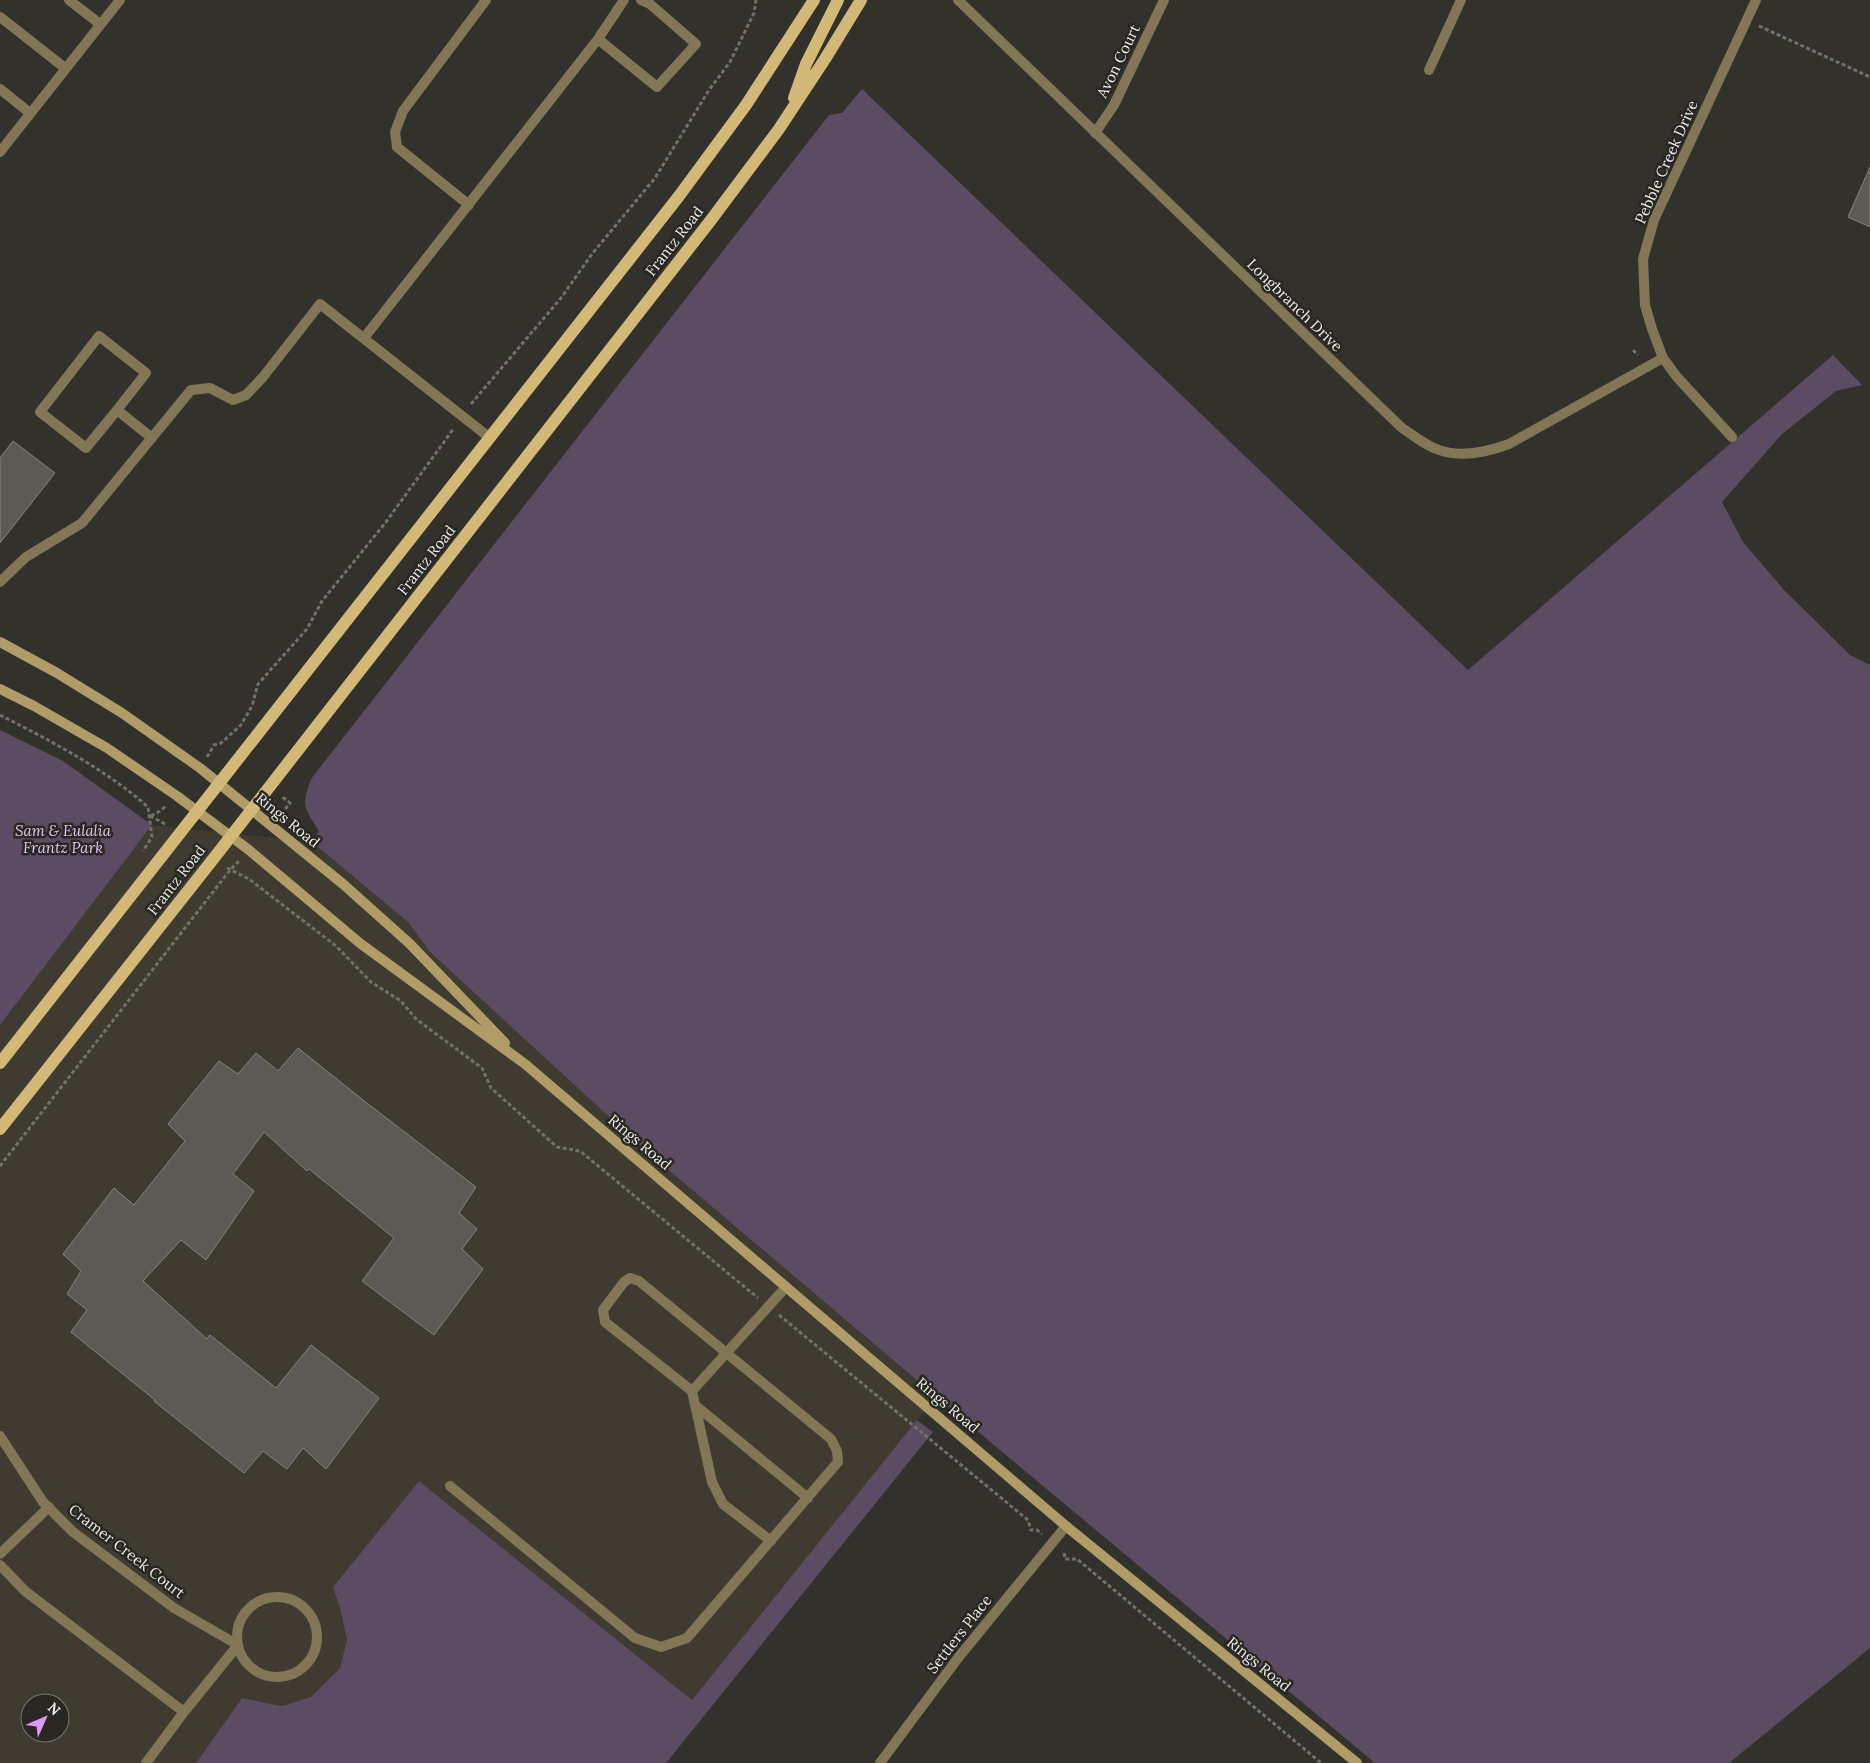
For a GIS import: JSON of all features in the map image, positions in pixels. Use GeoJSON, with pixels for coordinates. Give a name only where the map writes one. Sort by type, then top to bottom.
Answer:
{"type":"FeatureCollection","features":[{"type":"Feature","properties":{"kind":"main road","name":"Frantz Road"},"geometry":{"type":"LineString","coordinates":[[0,1064],[673,203],[746,105],[814,0]]}},
{"type":"Feature","properties":{"kind":"main road"},"geometry":{"type":"LineString","coordinates":[[789,114],[806,64],[838,0]]}},
{"type":"Feature","properties":{"kind":"main road","name":"Frantz Road"},"geometry":{"type":"LineString","coordinates":[[0,1129],[214,858],[711,220],[789,114],[861,0]]}},
{"type":"Feature","properties":{"kind":"main road","name":"Rings Road"},"geometry":{"type":"LineString","coordinates":[[0,642],[57,673],[122,713],[200,768],[343,884],[409,943],[525,1064]]}},
{"type":"Feature","properties":{"kind":"main road","name":"Rings Road"},"geometry":{"type":"LineString","coordinates":[[0,689],[34,706],[107,748],[197,812],[230,836],[361,944],[525,1064],[1066,1526],[1357,1763]]}},
{"type":"Feature","properties":{"kind":"street"},"geometry":{"type":"LineString","coordinates":[[69,0],[100,24]]}},
{"type":"Feature","properties":{"kind":"street"},"geometry":{"type":"LineString","coordinates":[[0,152],[120,0]]}},
{"type":"Feature","properties":{"kind":"street"},"geometry":{"type":"LineString","coordinates":[[469,205],[398,147],[395,132],[403,111],[486,0]]}},
{"type":"Feature","properties":{"kind":"street"},"geometry":{"type":"LineString","coordinates":[[364,338],[598,39],[624,0]]}},
{"type":"Feature","properties":{"kind":"street","name":"Longbranch Drive"},"geometry":{"type":"LineString","coordinates":[[958,0],[1401,428],[1433,448],[1452,453],[1472,454],[1491,451],[1509,444],[1663,358]]}},
{"type":"Feature","properties":{"kind":"street","name":"Avon Court"},"geometry":{"type":"LineString","coordinates":[[1095,133],[1114,105],[1164,0]]}},
{"type":"Feature","properties":{"kind":"street"},"geometry":{"type":"LineString","coordinates":[[1429,70],[1461,0]]}},
{"type":"Feature","properties":{"kind":"street","name":"Pebble Creek Drive"},"geometry":{"type":"LineString","coordinates":[[1732,437],[1663,358],[1645,305],[1644,259],[1654,220],[1756,0]]}},
{"type":"Feature","properties":{"kind":"street"},"geometry":{"type":"LineString","coordinates":[[598,39],[657,87],[696,44],[649,1]]}},
{"type":"Feature","properties":{"kind":"street"},"geometry":{"type":"LineString","coordinates":[[0,16],[65,68]]}},
{"type":"Feature","properties":{"kind":"street"},"geometry":{"type":"LineString","coordinates":[[0,89],[30,113]]}},
{"type":"Feature","properties":{"kind":"street"},"geometry":{"type":"LineString","coordinates":[[0,582],[26,557],[82,523],[191,390],[210,388],[233,400],[246,395],[263,377],[320,304],[490,438]]}},
{"type":"Feature","properties":{"kind":"street"},"geometry":{"type":"LineString","coordinates":[[99,336],[146,373],[117,410],[86,448],[40,412],[99,336]]}},
{"type":"Feature","properties":{"kind":"street"},"geometry":{"type":"LineString","coordinates":[[117,410],[152,438]]}},
{"type":"Feature","properties":{"kind":"street"},"geometry":{"type":"LineString","coordinates":[[450,1486],[635,1638],[661,1647],[687,1638],[771,1541],[838,1462],[838,1451],[831,1439],[639,1281],[630,1278],[624,1282],[603,1310],[605,1322],[692,1390],[712,1482],[723,1504],[771,1541]]}},
{"type":"Feature","properties":{"kind":"street"},"geometry":{"type":"LineString","coordinates":[[692,1390],[786,1287]]}},
{"type":"Feature","properties":{"kind":"street"},"geometry":{"type":"LineString","coordinates":[[695,1405],[808,1498]]}},
{"type":"Feature","properties":{"kind":"street","name":"Cramer Creek Court"},"geometry":{"type":"LineString","coordinates":[[0,1436],[44,1502],[73,1532],[174,1608],[238,1645]]}},
{"type":"Feature","properties":{"kind":"street"},"geometry":{"type":"LineString","coordinates":[[0,1554],[49,1507]]}},
{"type":"Feature","properties":{"kind":"street","name":"Settlers Place"},"geometry":{"type":"LineString","coordinates":[[880,1763],[958,1658],[1066,1526]]}},
{"type":"Feature","properties":{"kind":"street"},"geometry":{"type":"LineString","coordinates":[[0,1565],[25,1590],[184,1712]]}},
{"type":"Feature","properties":{"kind":"street"},"geometry":{"type":"LineString","coordinates":[[146,1763],[238,1645],[237,1636],[240,1622],[246,1611],[256,1602],[268,1598],[281,1597],[294,1600],[312,1617],[317,1629],[314,1655],[306,1666],[294,1674],[281,1678],[267,1676],[254,1670],[244,1660],[238,1645]]}},
{"type":"Feature","properties":{"kind":"path"},"geometry":{"type":"LineString","coordinates":[[1747,20],[1870,77]]}},
{"type":"Feature","properties":{"kind":"path"},"geometry":{"type":"LineString","coordinates":[[0,715],[41,736],[129,790],[148,807],[150,816],[181,832]]}},
{"type":"Feature","properties":{"kind":"path"},"geometry":{"type":"LineString","coordinates":[[221,743],[220,748],[237,762]]}},
{"type":"Feature","properties":{"kind":"path"},"geometry":{"type":"LineString","coordinates":[[269,787],[290,803]]}},
{"type":"Feature","properties":{"kind":"path"},"geometry":{"type":"LineString","coordinates":[[214,858],[230,870],[249,879],[336,946],[371,982],[400,1001],[416,1018],[482,1068],[491,1088],[557,1148],[580,1151],[1028,1520],[1031,1530],[1037,1530],[1064,1552],[1065,1558],[1077,1560],[1321,1763]]}},
{"type":"Feature","properties":{"kind":"path"},"geometry":{"type":"LineString","coordinates":[[0,1166],[230,870]]}},
{"type":"Feature","properties":{"kind":"shaded area"},"geometry":{"type":"Polygon","coordinates":[[[152,825],[312,842],[409,923],[430,952],[645,1150],[936,1397],[692,1700],[419,1481],[333,1587],[347,1640],[340,1668],[311,1697],[282,1706],[242,1698],[196,1763],[0,1763],[0,1025],[152,825]]]}},
{"type":"Feature","properties":{"kind":"green space"},"geometry":{"type":"Polygon","coordinates":[[[862,89],[1468,670],[1833,355],[1862,385],[1836,391],[1782,434],[1722,502],[1743,542],[1784,590],[1850,655],[1870,665],[1870,1648],[1729,1763],[1375,1763],[952,1410],[645,1150],[430,952],[409,923],[312,842],[319,831],[307,811],[305,801],[311,779],[829,115],[842,113],[862,89]]]}},
{"type":"Feature","properties":{"kind":"green space","name":"Sam & Eulalia Frantz Park"},"geometry":{"type":"Polygon","coordinates":[[[0,730],[63,761],[152,825],[0,1025],[0,730]]]}},
{"type":"Feature","properties":{"kind":"green space"},"geometry":{"type":"Polygon","coordinates":[[[917,1420],[933,1432],[666,1763],[196,1763],[242,1698],[282,1706],[311,1697],[340,1668],[347,1640],[333,1587],[419,1481],[692,1700],[917,1420]]]}},
{"type":"Feature","properties":{"kind":"building"},"geometry":{"type":"Polygon","coordinates":[[[1870,167],[1870,227],[1848,217],[1870,167]]]}},
{"type":"Feature","properties":{"kind":"building"},"geometry":{"type":"Polygon","coordinates":[[[13,441],[55,473],[0,543],[0,458],[13,441]]]}},
{"type":"Feature","properties":{"kind":"building"},"geometry":{"type":"Polygon","coordinates":[[[298,1048],[476,1187],[459,1213],[477,1229],[462,1249],[483,1269],[434,1335],[362,1281],[394,1238],[309,1169],[307,1171],[264,1132],[233,1174],[254,1191],[206,1260],[181,1240],[143,1281],[207,1339],[210,1335],[276,1388],[311,1345],[379,1398],[326,1469],[303,1448],[287,1469],[263,1451],[244,1473],[71,1332],[87,1310],[67,1294],[81,1271],[63,1254],[114,1188],[134,1205],[185,1141],[168,1124],[219,1061],[238,1074],[256,1053],[278,1071],[298,1048]]]}}]}
